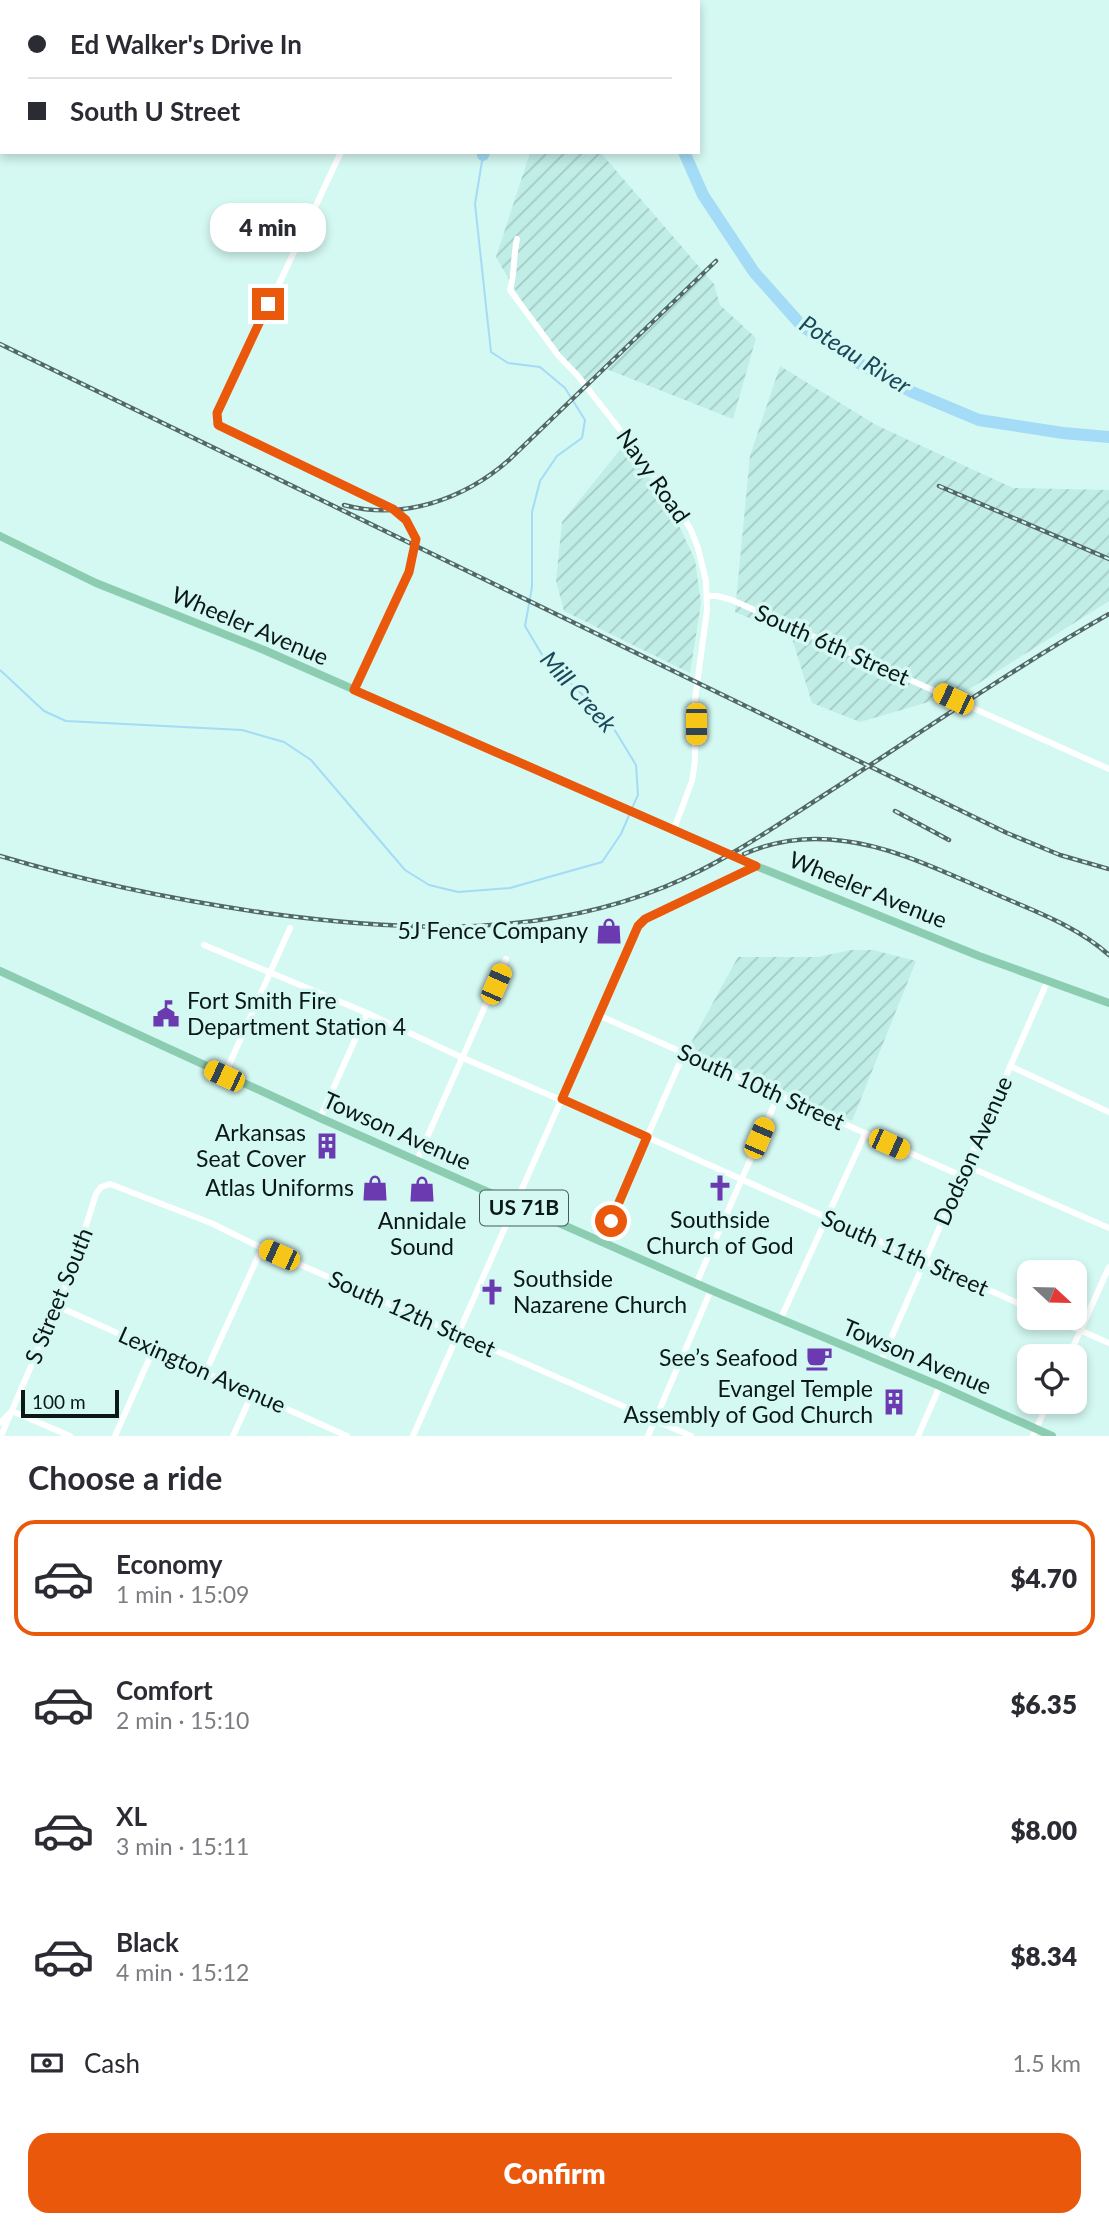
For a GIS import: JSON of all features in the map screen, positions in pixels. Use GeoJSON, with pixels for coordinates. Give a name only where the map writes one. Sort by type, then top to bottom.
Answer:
{"type":"FeatureCollection","features":[{"type":"Feature","properties":{"kind":"main road","name":"Wheeler Avenue"},"geometry":{"type":"LineString","coordinates":[[0,536],[96,583],[264,650],[756,866],[979,956],[1109,1003]]}},
{"type":"Feature","properties":{"kind":"main road","name":"Towson Avenue"},"geometry":{"type":"LineString","coordinates":[[0,971],[224,1076],[696,1284],[940,1386],[1035,1433],[1052,1436]]}},
{"type":"Feature","properties":{"kind":"street"},"geometry":{"type":"LineString","coordinates":[[340,154],[217,413],[216,422],[222,428],[393,509],[413,530],[416,539],[412,564],[354,690]]}},
{"type":"Feature","properties":{"kind":"street","name":"Navy Road"},"geometry":{"type":"LineString","coordinates":[[517,239],[510,290],[558,355],[578,376],[674,500],[698,548],[707,596],[706,625],[695,699],[694,770],[674,828]]}},
{"type":"Feature","properties":{"kind":"street","name":"South 6th Street"},"geometry":{"type":"LineString","coordinates":[[707,596],[732,600],[1109,769]]}},
{"type":"Feature","properties":{"kind":"street"},"geometry":{"type":"LineString","coordinates":[[413,1436],[635,930],[641,922],[756,866]]}},
{"type":"Feature","properties":{"kind":"street"},"geometry":{"type":"LineString","coordinates":[[224,1076],[290,928]]}},
{"type":"Feature","properties":{"kind":"street","name":"South 11th Street"},"geometry":{"type":"LineString","coordinates":[[204,946],[367,1013],[1017,1303]]}},
{"type":"Feature","properties":{"kind":"street"},"geometry":{"type":"LineString","coordinates":[[417,1160],[506,959]]}},
{"type":"Feature","properties":{"kind":"street","name":"Dodson Avenue"},"geometry":{"type":"LineString","coordinates":[[881,1361],[1048,979]]}},
{"type":"Feature","properties":{"kind":"street"},"geometry":{"type":"LineString","coordinates":[[320,1118],[367,1013]]}},
{"type":"Feature","properties":{"kind":"street","name":"South 10th Street"},"geometry":{"type":"LineString","coordinates":[[598,1015],[962,1176]]}},
{"type":"Feature","properties":{"kind":"street"},"geometry":{"type":"LineString","coordinates":[[601,1242],[684,1053]]}},
{"type":"Feature","properties":{"kind":"street"},"geometry":{"type":"LineString","coordinates":[[1010,1066],[1109,1112]]}},
{"type":"Feature","properties":{"kind":"street"},"geometry":{"type":"LineString","coordinates":[[696,1284],[778,1096]]}},
{"type":"Feature","properties":{"kind":"street"},"geometry":{"type":"LineString","coordinates":[[780,1320],[865,1134]]}},
{"type":"Feature","properties":{"kind":"street"},"geometry":{"type":"LineString","coordinates":[[967,1166],[1109,1228]]}},
{"type":"Feature","properties":{"kind":"street","name":"South 12th Street"},"geometry":{"type":"LineString","coordinates":[[96,1194],[104,1185],[119,1186],[211,1223],[262,1248],[691,1436]]}},
{"type":"Feature","properties":{"kind":"street","name":"S Street South"},"geometry":{"type":"LineString","coordinates":[[1,1436],[57,1306],[96,1194]]}},
{"type":"Feature","properties":{"kind":"street"},"geometry":{"type":"LineString","coordinates":[[206,1371],[262,1248]]}},
{"type":"Feature","properties":{"kind":"street"},"geometry":{"type":"LineString","coordinates":[[1087,1316],[1109,1267]]}},
{"type":"Feature","properties":{"kind":"street"},"geometry":{"type":"LineString","coordinates":[[648,1436],[710,1290]]}},
{"type":"Feature","properties":{"kind":"street","name":"Lexington Avenue"},"geometry":{"type":"LineString","coordinates":[[57,1306],[347,1436]]}},
{"type":"Feature","properties":{"kind":"street"},"geometry":{"type":"LineString","coordinates":[[1075,1344],[1081,1330],[1109,1343]]}},
{"type":"Feature","properties":{"kind":"street"},"geometry":{"type":"LineString","coordinates":[[115,1436],[154,1348]]}},
{"type":"Feature","properties":{"kind":"street"},"geometry":{"type":"LineString","coordinates":[[918,1436],[940,1386]]}},
{"type":"Feature","properties":{"kind":"street"},"geometry":{"type":"LineString","coordinates":[[233,1436],[253,1392]]}},
{"type":"Feature","properties":{"kind":"street"},"geometry":{"type":"LineString","coordinates":[[0,1423],[12,1411],[69,1436]]}},
{"type":"Feature","properties":{"kind":"street"},"geometry":{"type":"LineString","coordinates":[[1035,1433],[1043,1414]]}},
{"type":"Feature","properties":{"kind":"shaded area"},"geometry":{"type":"Polygon","coordinates":[[[530,154],[602,154],[714,284],[720,305],[756,338],[733,419],[604,368],[589,387],[536,326],[496,257],[530,154]]]}},
{"type":"Feature","properties":{"kind":"shaded area"},"geometry":{"type":"Polygon","coordinates":[[[780,366],[876,425],[1013,488],[1109,490],[1109,601],[966,691],[860,722],[812,703],[791,635],[735,612],[750,456],[780,366]]]}},
{"type":"Feature","properties":{"kind":"shaded area"},"geometry":{"type":"Polygon","coordinates":[[[623,446],[667,500],[695,560],[701,603],[690,673],[564,611],[556,581],[562,522],[623,446]]]}},
{"type":"Feature","properties":{"kind":"shaded area"},"geometry":{"type":"Polygon","coordinates":[[[851,950],[873,950],[916,961],[852,1121],[694,1050],[692,1041],[738,957],[818,957],[851,950]]]}},
{"type":"Feature","properties":{"kind":"waterway","name":"Poteau River"},"geometry":{"type":"LineString","coordinates":[[685,154],[703,195],[754,272],[802,326],[857,362],[912,392],[979,420],[1109,437]]}},
{"type":"Feature","properties":{"kind":"waterway","name":"Mill Creek"},"geometry":{"type":"LineString","coordinates":[[483,155],[475,204],[491,352],[508,363],[540,367],[565,388],[585,420],[582,438],[557,456],[540,481],[532,512],[532,587],[525,626],[544,658],[608,719],[636,765],[638,795],[632,808]]}},
{"type":"Feature","properties":{"kind":"waterway","name":"Mill Creek"},"geometry":{"type":"LineString","coordinates":[[0,670],[44,711],[66,721],[242,730],[284,742],[311,760],[405,870],[429,885],[458,892],[510,888],[602,862],[621,834],[630,813]]}},
{"type":"Feature","properties":{"kind":"railway"},"geometry":{"type":"LineString","coordinates":[[344,505],[366,509],[410,508],[453,496],[492,474],[716,261]]}},
{"type":"Feature","properties":{"kind":"railway"},"geometry":{"type":"LineString","coordinates":[[0,344],[1007,833],[1060,855],[1109,869]]}},
{"type":"Feature","properties":{"kind":"railway"},"geometry":{"type":"LineString","coordinates":[[939,486],[1109,559]]}},
{"type":"Feature","properties":{"kind":"railway"},"geometry":{"type":"LineString","coordinates":[[0,856],[65,874],[165,896],[318,919],[425,927],[478,926],[583,912],[635,898],[685,878],[721,859],[1001,679],[1109,614]]}},
{"type":"Feature","properties":{"kind":"railway"},"geometry":{"type":"LineString","coordinates":[[895,811],[949,840]]}},
{"type":"Feature","properties":{"kind":"railway"},"geometry":{"type":"LineString","coordinates":[[744,854],[780,842],[805,839],[844,841],[900,854],[1053,919],[1082,935],[1109,955]]}},
{"type":"Feature","properties":{"kind":"place","name":"5J Fence Company"},"geometry":{"type":"Point","coordinates":[609,931]}},
{"type":"Feature","properties":{"kind":"place","name":"Fort Smith Fire Department Station 4"},"geometry":{"type":"Point","coordinates":[166,1014]}},
{"type":"Feature","properties":{"kind":"place","name":"Arkansas Seat Cover"},"geometry":{"type":"Point","coordinates":[327,1146]}},
{"type":"Feature","properties":{"kind":"place","name":"Atlas Uniforms"},"geometry":{"type":"Point","coordinates":[375,1188]}},
{"type":"Feature","properties":{"kind":"place","name":"Southside Church of God"},"geometry":{"type":"Point","coordinates":[720,1188]}},
{"type":"Feature","properties":{"kind":"place","name":"Annidale Sound"},"geometry":{"type":"Point","coordinates":[422,1189]}},
{"type":"Feature","properties":{"kind":"place","name":"Southside Nazarene Church"},"geometry":{"type":"Point","coordinates":[492,1292]}},
{"type":"Feature","properties":{"kind":"place","name":"See’s Seafood"},"geometry":{"type":"Point","coordinates":[819,1358]}},
{"type":"Feature","properties":{"kind":"place","name":"Evangel Temple Assembly of God Church"},"geometry":{"type":"Point","coordinates":[894,1402]}},
{"type":"Feature","properties":{"kind":"route"},"geometry":{"type":"LineString","coordinates":[[268,304],[217,413],[216,422],[222,428],[393,509],[406,520],[415,534],[416,547],[409,572],[354,690],[756,866],[645,919],[638,926],[562,1099],[647,1137],[611,1221]]}}]}
